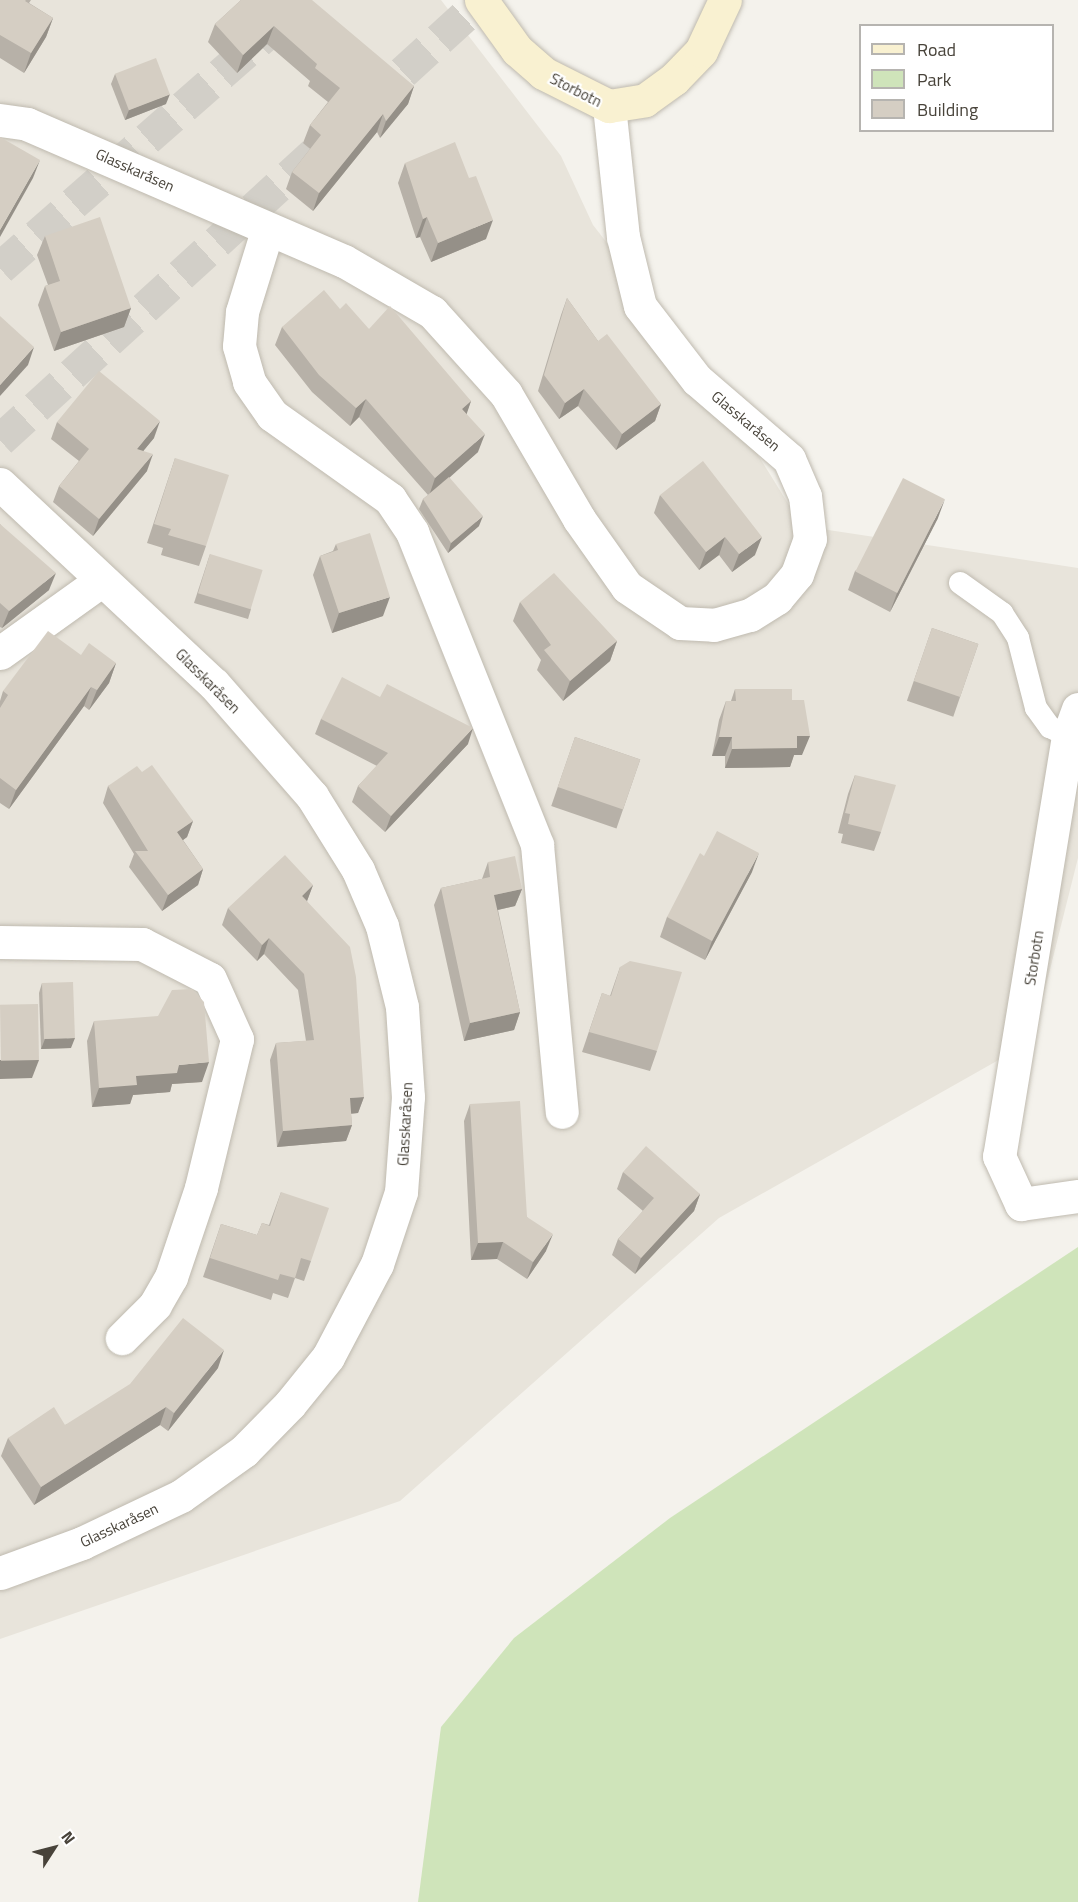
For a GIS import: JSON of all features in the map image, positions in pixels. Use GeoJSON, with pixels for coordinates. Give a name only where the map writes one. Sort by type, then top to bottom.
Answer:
{"type":"FeatureCollection","features":[{"type":"Feature","properties":{"kind":"street","name":"Storbotn"},"geometry":{"type":"LineString","coordinates":[[481,0],[517,50],[543,73],[609,106],[645,100],[674,79],[701,51],[725,0]]}},
{"type":"Feature","properties":{"kind":"street","name":"Glasskaråsen"},"geometry":{"type":"LineString","coordinates":[[0,120],[27,124],[109,158],[267,231],[384,280],[432,312],[506,394],[579,519],[627,587],[652,608],[680,623],[703,625],[750,615],[777,598],[797,574],[810,539],[805,496],[789,459],[697,380],[640,306],[623,237],[609,106]]}},
{"type":"Feature","properties":{"kind":"street"},"geometry":{"type":"LineString","coordinates":[[267,231],[242,312],[239,346],[249,382],[267,410],[302,441],[390,499],[421,553],[537,845],[562,1112]]}},
{"type":"Feature","properties":{"kind":"street","name":"Glasskaråsen"},"geometry":{"type":"LineString","coordinates":[[0,484],[248,722],[312,796],[358,870],[382,926],[402,1007],[408,1096],[401,1192],[378,1264],[328,1357],[244,1451],[181,1496],[82,1544],[0,1573]]}},
{"type":"Feature","properties":{"kind":"street"},"geometry":{"type":"LineString","coordinates":[[0,654],[102,580]]}},
{"type":"Feature","properties":{"kind":"street","name":"Storbotn"},"geometry":{"type":"LineString","coordinates":[[1073,722],[999,1156],[1021,1204],[1078,1196]]}},
{"type":"Feature","properties":{"kind":"street"},"geometry":{"type":"LineString","coordinates":[[0,942],[142,944],[210,979],[237,1039],[201,1188],[171,1277],[155,1305],[122,1338]]}},
{"type":"Feature","properties":{"kind":"lane"},"geometry":{"type":"LineString","coordinates":[[960,583],[1002,613],[1018,638],[1036,708],[1050,727],[1073,722]]}},
{"type":"Feature","properties":{"kind":"shaded area"},"geometry":{"type":"Polygon","coordinates":[[[0,0],[441,0],[561,156],[593,225],[701,363],[802,526],[1078,568],[1078,858],[1032,1041],[719,1218],[400,1501],[0,1639],[0,0]]]}},
{"type":"Feature","properties":{"kind":"green space"},"geometry":{"type":"Polygon","coordinates":[[[1078,1247],[1078,1902],[418,1902],[441,1727],[514,1638],[670,1518],[1078,1247]]]}},
{"type":"Feature","properties":{"kind":"building"},"geometry":{"type":"Polygon","coordinates":[[[0,0],[26,0],[53,18],[31,53],[0,35],[0,0]]]}},
{"type":"Feature","properties":{"kind":"building"},"geometry":{"type":"Polygon","coordinates":[[[241,0],[312,0],[414,86],[386,121],[383,114],[319,193],[292,172],[321,135],[310,125],[340,88],[315,68],[317,64],[274,26],[243,55],[215,24],[241,0]]]}},
{"type":"Feature","properties":{"kind":"building"},"geometry":{"type":"Polygon","coordinates":[[[156,58],[170,94],[129,110],[115,74],[156,58]]]}},
{"type":"Feature","properties":{"kind":"building"},"geometry":{"type":"Polygon","coordinates":[[[0,137],[40,160],[0,230],[0,137]]]}},
{"type":"Feature","properties":{"kind":"building"},"geometry":{"type":"Polygon","coordinates":[[[455,142],[469,178],[476,176],[493,220],[438,243],[427,217],[423,219],[405,163],[455,142]]]}},
{"type":"Feature","properties":{"kind":"building"},"geometry":{"type":"Polygon","coordinates":[[[100,217],[131,308],[61,332],[45,286],[60,281],[45,236],[100,217]]]}},
{"type":"Feature","properties":{"kind":"building"},"geometry":{"type":"Polygon","coordinates":[[[324,290],[340,309],[346,303],[369,329],[390,306],[471,401],[462,409],[485,434],[435,478],[366,399],[356,408],[319,375],[282,327],[324,290]]]}},
{"type":"Feature","properties":{"kind":"building"},"geometry":{"type":"Polygon","coordinates":[[[567,298],[598,341],[607,334],[661,404],[622,434],[584,389],[565,403],[544,375],[567,298]]]}},
{"type":"Feature","properties":{"kind":"building"},"geometry":{"type":"Polygon","coordinates":[[[0,316],[34,347],[0,385],[0,316]]]}},
{"type":"Feature","properties":{"kind":"building"},"geometry":{"type":"Polygon","coordinates":[[[99,371],[160,421],[137,449],[153,454],[99,519],[59,486],[89,449],[57,422],[99,371]]]}},
{"type":"Feature","properties":{"kind":"building"},"geometry":{"type":"Polygon","coordinates":[[[175,458],[229,475],[206,546],[168,535],[171,529],[154,524],[175,458]]]}},
{"type":"Feature","properties":{"kind":"building"},"geometry":{"type":"Polygon","coordinates":[[[703,461],[762,537],[739,554],[725,537],[706,552],[660,495],[703,461]]]}},
{"type":"Feature","properties":{"kind":"building"},"geometry":{"type":"Polygon","coordinates":[[[449,477],[483,516],[451,543],[423,499],[449,477]]]}},
{"type":"Feature","properties":{"kind":"building"},"geometry":{"type":"Polygon","coordinates":[[[903,478],[945,499],[897,593],[855,572],[903,478]]]}},
{"type":"Feature","properties":{"kind":"building"},"geometry":{"type":"Polygon","coordinates":[[[0,524],[56,573],[9,611],[0,603],[0,524]]]}},
{"type":"Feature","properties":{"kind":"building"},"geometry":{"type":"Polygon","coordinates":[[[370,533],[390,597],[339,613],[320,556],[338,550],[336,544],[370,533]]]}},
{"type":"Feature","properties":{"kind":"building"},"geometry":{"type":"Polygon","coordinates":[[[210,554],[263,570],[251,609],[198,593],[210,554]]]}},
{"type":"Feature","properties":{"kind":"building"},"geometry":{"type":"Polygon","coordinates":[[[554,573],[617,641],[570,681],[544,650],[551,645],[520,602],[554,573]]]}},
{"type":"Feature","properties":{"kind":"building"},"geometry":{"type":"Polygon","coordinates":[[[932,628],[978,644],[960,697],[914,681],[932,628]]]}},
{"type":"Feature","properties":{"kind":"building"},"geometry":{"type":"Polygon","coordinates":[[[48,631],[81,655],[89,643],[116,663],[97,690],[91,687],[16,790],[0,778],[0,708],[8,695],[3,691],[48,631]]]}},
{"type":"Feature","properties":{"kind":"building"},"geometry":{"type":"Polygon","coordinates":[[[342,677],[380,697],[387,684],[473,728],[391,816],[358,786],[388,753],[321,719],[342,677]]]}},
{"type":"Feature","properties":{"kind":"building"},"geometry":{"type":"Polygon","coordinates":[[[735,689],[792,689],[792,700],[804,700],[810,736],[797,736],[797,748],[732,749],[732,737],[719,737],[726,701],[736,701],[735,689]]]}},
{"type":"Feature","properties":{"kind":"building"},"geometry":{"type":"Polygon","coordinates":[[[575,737],[640,759],[623,810],[558,787],[575,737]]]}},
{"type":"Feature","properties":{"kind":"building"},"geometry":{"type":"Polygon","coordinates":[[[152,765],[193,821],[177,832],[203,869],[168,895],[135,851],[148,851],[108,786],[137,766],[142,772],[152,765]]]}},
{"type":"Feature","properties":{"kind":"building"},"geometry":{"type":"Polygon","coordinates":[[[855,775],[896,785],[881,832],[848,824],[850,814],[845,813],[855,775]]]}},
{"type":"Feature","properties":{"kind":"building"},"geometry":{"type":"Polygon","coordinates":[[[717,831],[759,853],[712,941],[667,917],[700,853],[704,856],[717,831]]]}},
{"type":"Feature","properties":{"kind":"building"},"geometry":{"type":"Polygon","coordinates":[[[285,855],[313,885],[302,896],[350,947],[356,977],[364,1097],[350,1098],[352,1125],[283,1131],[276,1043],[314,1040],[304,974],[269,938],[262,945],[228,908],[285,855]]]}},
{"type":"Feature","properties":{"kind":"building"},"geometry":{"type":"Polygon","coordinates":[[[515,856],[522,889],[494,895],[520,1012],[470,1023],[441,888],[490,877],[488,862],[515,856]]]}},
{"type":"Feature","properties":{"kind":"building"},"geometry":{"type":"Polygon","coordinates":[[[630,961],[682,972],[657,1051],[589,1032],[602,993],[611,996],[620,967],[630,961]]]}},
{"type":"Feature","properties":{"kind":"building"},"geometry":{"type":"Polygon","coordinates":[[[73,982],[75,1038],[44,1039],[42,983],[73,982]]]}},
{"type":"Feature","properties":{"kind":"building"},"geometry":{"type":"Polygon","coordinates":[[[192,989],[204,1002],[209,1062],[179,1065],[177,1073],[136,1076],[137,1085],[99,1088],[94,1021],[158,1016],[172,990],[192,989]]]}},
{"type":"Feature","properties":{"kind":"building"},"geometry":{"type":"Polygon","coordinates":[[[38,1004],[39,1060],[1,1061],[0,1005],[38,1004]]]}},
{"type":"Feature","properties":{"kind":"building"},"geometry":{"type":"Polygon","coordinates":[[[520,1101],[527,1217],[553,1234],[533,1262],[503,1242],[478,1243],[470,1104],[520,1101]]]}},
{"type":"Feature","properties":{"kind":"building"},"geometry":{"type":"Polygon","coordinates":[[[646,1146],[700,1194],[641,1258],[618,1239],[654,1198],[623,1172],[646,1146]]]}},
{"type":"Feature","properties":{"kind":"building"},"geometry":{"type":"Polygon","coordinates":[[[281,1192],[329,1208],[311,1261],[301,1258],[295,1278],[280,1274],[278,1280],[210,1258],[221,1224],[257,1235],[262,1223],[270,1226],[281,1192]]]}},
{"type":"Feature","properties":{"kind":"building"},"geometry":{"type":"Polygon","coordinates":[[[183,1318],[224,1350],[174,1413],[166,1407],[41,1487],[8,1438],[54,1407],[65,1425],[130,1384],[183,1318]]]}},
{"type":"Feature","properties":{"kind":"tunnel"},"geometry":{"type":"LineString","coordinates":[[0,268],[305,0]]}},
{"type":"Feature","properties":{"kind":"tunnel"},"geometry":{"type":"LineString","coordinates":[[367,105],[482,0]]}},
{"type":"Feature","properties":{"kind":"tunnel"},"geometry":{"type":"LineString","coordinates":[[0,440],[324,144]]}}]}
